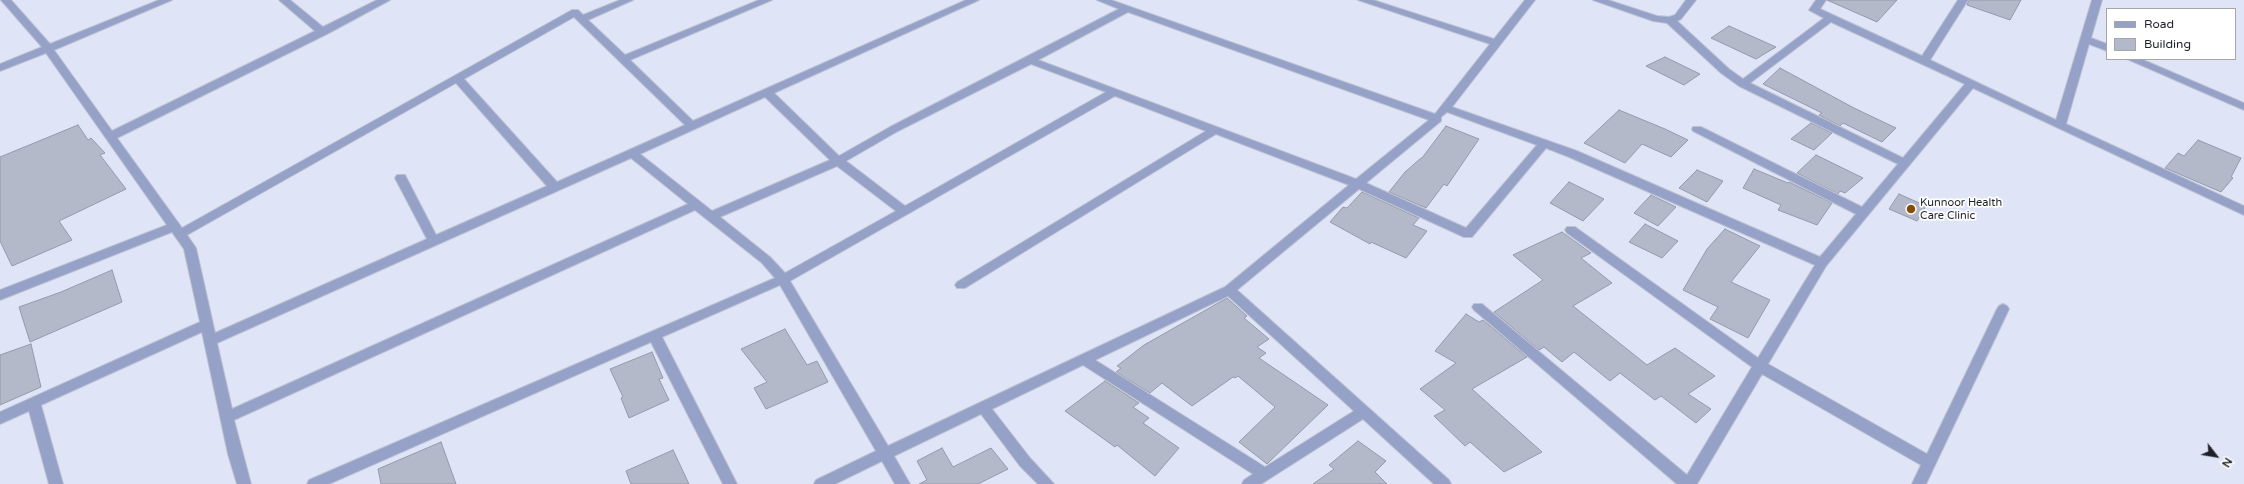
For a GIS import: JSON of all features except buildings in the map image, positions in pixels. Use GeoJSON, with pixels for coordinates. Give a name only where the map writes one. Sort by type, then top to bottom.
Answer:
{"type":"FeatureCollection","features":[{"type":"Feature","properties":{"kind":"street"},"geometry":{"type":"LineString","coordinates":[[6,0],[47,49],[190,248],[227,417],[244,484]]}},
{"type":"Feature","properties":{"kind":"street"},"geometry":{"type":"LineString","coordinates":[[0,68],[167,0]]}},
{"type":"Feature","properties":{"kind":"street"},"geometry":{"type":"LineString","coordinates":[[284,0],[323,32]]}},
{"type":"Feature","properties":{"kind":"street"},"geometry":{"type":"LineString","coordinates":[[110,137],[385,0]]}},
{"type":"Feature","properties":{"kind":"street"},"geometry":{"type":"LineString","coordinates":[[581,19],[628,0]]}},
{"type":"Feature","properties":{"kind":"street"},"geometry":{"type":"LineString","coordinates":[[622,58],[767,0]]}},
{"type":"Feature","properties":{"kind":"street"},"geometry":{"type":"LineString","coordinates":[[210,342],[633,154],[960,2],[974,0]]}},
{"type":"Feature","properties":{"kind":"street"},"geometry":{"type":"LineString","coordinates":[[1102,0],[1437,119]]}},
{"type":"Feature","properties":{"kind":"street"},"geometry":{"type":"LineString","coordinates":[[1363,0],[1497,43]]}},
{"type":"Feature","properties":{"kind":"street"},"geometry":{"type":"LineString","coordinates":[[821,484],[982,406],[1229,290],[1437,119],[1530,0]]}},
{"type":"Feature","properties":{"kind":"street"},"geometry":{"type":"LineString","coordinates":[[1598,0],[1656,18],[1670,20],[1678,17],[1691,0]]}},
{"type":"Feature","properties":{"kind":"street"},"geometry":{"type":"LineString","coordinates":[[1821,0],[1814,10],[2244,211]]}},
{"type":"Feature","properties":{"kind":"street"},"geometry":{"type":"LineString","coordinates":[[1924,62],[1963,0]]}},
{"type":"Feature","properties":{"kind":"street"},"geometry":{"type":"LineString","coordinates":[[2060,126],[2097,0]]}},
{"type":"Feature","properties":{"kind":"street"},"geometry":{"type":"LineString","coordinates":[[712,216],[838,161],[894,129],[1127,9]]}},
{"type":"Feature","properties":{"kind":"street"},"geometry":{"type":"LineString","coordinates":[[1,292],[177,230],[575,12],[692,126]]}},
{"type":"Feature","properties":{"kind":"street"},"geometry":{"type":"LineString","coordinates":[[1743,84],[1830,18]]}},
{"type":"Feature","properties":{"kind":"street"},"geometry":{"type":"LineString","coordinates":[[1670,20],[1725,71],[1743,84],[1905,163]]}},
{"type":"Feature","properties":{"kind":"street"},"geometry":{"type":"LineString","coordinates":[[2085,39],[2106,48]]}},
{"type":"Feature","properties":{"kind":"street"},"geometry":{"type":"LineString","coordinates":[[1030,60],[1358,184],[1468,234],[1544,144]]}},
{"type":"Feature","properties":{"kind":"street"},"geometry":{"type":"LineString","coordinates":[[2134,60],[2244,107]]}},
{"type":"Feature","properties":{"kind":"street"},"geometry":{"type":"LineString","coordinates":[[457,78],[555,188]]}},
{"type":"Feature","properties":{"kind":"street"},"geometry":{"type":"LineString","coordinates":[[1478,307],[1688,484],[1822,263],[1971,83]]}},
{"type":"Feature","properties":{"kind":"street"},"geometry":{"type":"LineString","coordinates":[[314,484],[783,279],[1114,92]]}},
{"type":"Feature","properties":{"kind":"street"},"geometry":{"type":"LineString","coordinates":[[767,93],[838,161],[904,211]]}},
{"type":"Feature","properties":{"kind":"street"},"geometry":{"type":"LineString","coordinates":[[1445,108],[1573,154],[1822,263]]}},
{"type":"Feature","properties":{"kind":"street"},"geometry":{"type":"LineString","coordinates":[[1697,129],[1863,214]]}},
{"type":"Feature","properties":{"kind":"street"},"geometry":{"type":"LineString","coordinates":[[961,285],[1215,130]]}},
{"type":"Feature","properties":{"kind":"street"},"geometry":{"type":"LineString","coordinates":[[633,154],[766,260],[783,279],[886,452],[903,484]]}},
{"type":"Feature","properties":{"kind":"street"},"geometry":{"type":"LineString","coordinates":[[401,178],[434,242]]}},
{"type":"Feature","properties":{"kind":"street"},"geometry":{"type":"LineString","coordinates":[[227,417],[697,204]]}},
{"type":"Feature","properties":{"kind":"street"},"geometry":{"type":"LineString","coordinates":[[1571,230],[1760,366],[1929,462]]}},
{"type":"Feature","properties":{"kind":"street"},"geometry":{"type":"LineString","coordinates":[[1229,290],[1444,484]]}},
{"type":"Feature","properties":{"kind":"street"},"geometry":{"type":"LineString","coordinates":[[1919,484],[2003,309]]}},
{"type":"Feature","properties":{"kind":"street"},"geometry":{"type":"LineString","coordinates":[[0,418],[206,325]]}},
{"type":"Feature","properties":{"kind":"street"},"geometry":{"type":"LineString","coordinates":[[654,335],[730,484]]}},
{"type":"Feature","properties":{"kind":"street"},"geometry":{"type":"LineString","coordinates":[[1083,359],[1264,474]]}},
{"type":"Feature","properties":{"kind":"street"},"geometry":{"type":"LineString","coordinates":[[34,403],[56,484]]}},
{"type":"Feature","properties":{"kind":"street"},"geometry":{"type":"LineString","coordinates":[[982,406],[1025,462],[1047,484]]}},
{"type":"Feature","properties":{"kind":"street"},"geometry":{"type":"LineString","coordinates":[[1248,484],[1364,412]]}},
{"type":"Feature","properties":{"kind":"place","name":"Kunnoor Health Care Clinic"},"geometry":{"type":"Point","coordinates":[1911,209]}}]}
